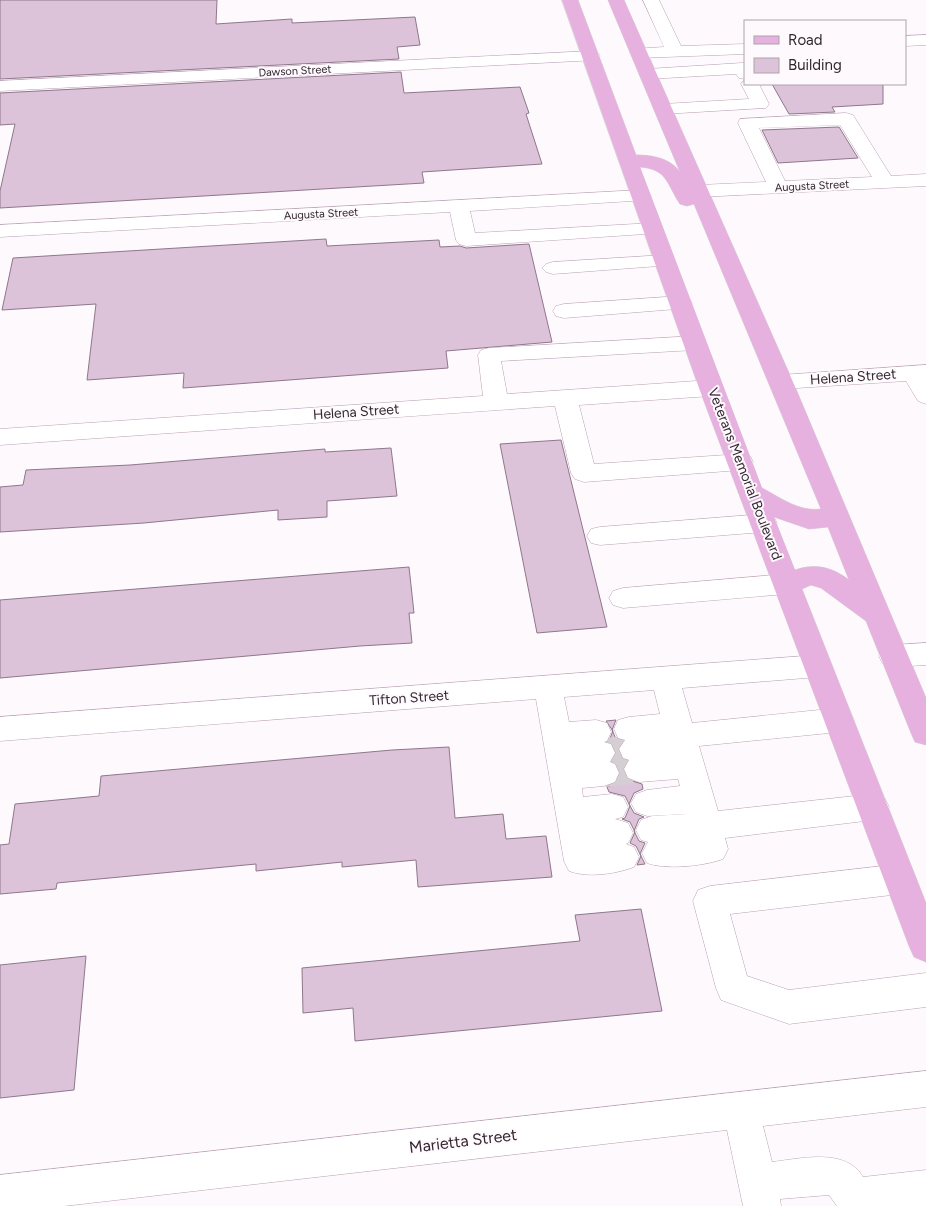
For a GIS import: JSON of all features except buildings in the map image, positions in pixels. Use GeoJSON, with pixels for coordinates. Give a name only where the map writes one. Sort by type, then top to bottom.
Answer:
{"type":"FeatureCollection","features":[{"type":"Feature","properties":{"kind":"main road","name":"Veterans Memorial Boulevard"},"geometry":{"type":"LineString","coordinates":[[570,0],[711,388],[754,494],[786,584],[926,946]]}},
{"type":"Feature","properties":{"kind":"main road"},"geometry":{"type":"LineString","coordinates":[[607,0],[635,45]]}},
{"type":"Feature","properties":{"kind":"main road"},"geometry":{"type":"LineString","coordinates":[[616,0],[781,382],[926,733]]}},
{"type":"Feature","properties":{"kind":"main road"},"geometry":{"type":"LineString","coordinates":[[629,161],[655,162],[671,170],[707,238],[739,284]]}},
{"type":"Feature","properties":{"kind":"main road"},"geometry":{"type":"LineString","coordinates":[[754,494],[787,513],[810,520],[836,517]]}},
{"type":"Feature","properties":{"kind":"main road"},"geometry":{"type":"LineString","coordinates":[[786,584],[810,575],[830,580],[875,613]]}},
{"type":"Feature","properties":{"kind":"street"},"geometry":{"type":"LineString","coordinates":[[651,0],[675,52]]}},
{"type":"Feature","properties":{"kind":"street"},"geometry":{"type":"LineString","coordinates":[[906,41],[926,40]]}},
{"type":"Feature","properties":{"kind":"street"},"geometry":{"type":"LineString","coordinates":[[635,45],[675,52],[744,48]]}},
{"type":"Feature","properties":{"kind":"street","name":"Dawson Street"},"geometry":{"type":"LineString","coordinates":[[0,86],[591,56]]}},
{"type":"Feature","properties":{"kind":"street"},"geometry":{"type":"LineString","coordinates":[[648,74],[744,72]]}},
{"type":"Feature","properties":{"kind":"street"},"geometry":{"type":"LineString","coordinates":[[663,109],[760,104],[751,85]]}},
{"type":"Feature","properties":{"kind":"street"},"geometry":{"type":"LineString","coordinates":[[778,188],[747,123],[846,119],[885,182]]}},
{"type":"Feature","properties":{"kind":"street","name":"Augusta Street"},"geometry":{"type":"LineString","coordinates":[[699,191],[926,180]]}},
{"type":"Feature","properties":{"kind":"street","name":"Augusta Street"},"geometry":{"type":"LineString","coordinates":[[0,231],[641,196]]}},
{"type":"Feature","properties":{"kind":"street"},"geometry":{"type":"LineString","coordinates":[[459,206],[466,240],[653,229]]}},
{"type":"Feature","properties":{"kind":"street"},"geometry":{"type":"LineString","coordinates":[[553,268],[665,261]]}},
{"type":"Feature","properties":{"kind":"street"},"geometry":{"type":"LineString","coordinates":[[564,311],[680,303]]}},
{"type":"Feature","properties":{"kind":"street"},"geometry":{"type":"LineString","coordinates":[[496,402],[489,355],[695,343]]}},
{"type":"Feature","properties":{"kind":"street"},"geometry":{"type":"LineString","coordinates":[[920,372],[926,396]]}},
{"type":"Feature","properties":{"kind":"street","name":"Helena Street"},"geometry":{"type":"LineString","coordinates":[[781,382],[920,372]]}},
{"type":"Feature","properties":{"kind":"street","name":"Helena Street"},"geometry":{"type":"LineString","coordinates":[[0,437],[711,388]]}},
{"type":"Feature","properties":{"kind":"street"},"geometry":{"type":"LineString","coordinates":[[565,398],[584,473],[741,462]]}},
{"type":"Feature","properties":{"kind":"street"},"geometry":{"type":"LineString","coordinates":[[600,536],[764,523]]}},
{"type":"Feature","properties":{"kind":"street"},"geometry":{"type":"LineString","coordinates":[[624,598],[786,584]]}},
{"type":"Feature","properties":{"kind":"street"},"geometry":{"type":"LineString","coordinates":[[893,656],[926,654]]}},
{"type":"Feature","properties":{"kind":"street","name":"Tifton Street"},"geometry":{"type":"LineString","coordinates":[[0,729],[818,666]]}},
{"type":"Feature","properties":{"kind":"street"},"geometry":{"type":"LineString","coordinates":[[665,678],[702,812],[712,849],[652,829],[702,812],[873,807]]}},
{"type":"Feature","properties":{"kind":"street"},"geometry":{"type":"LineString","coordinates":[[548,687],[572,824],[580,861],[617,832],[572,824]]}},
{"type":"Feature","properties":{"kind":"street"},"geometry":{"type":"LineString","coordinates":[[683,743],[634,749],[839,720]]}},
{"type":"Feature","properties":{"kind":"street"},"geometry":{"type":"LineString","coordinates":[[560,756],[600,753],[560,756]]}},
{"type":"Feature","properties":{"kind":"street"},"geometry":{"type":"LineString","coordinates":[[900,879],[710,901],[734,988],[789,1007],[926,990]]}},
{"type":"Feature","properties":{"kind":"street","name":"Marietta Street"},"geometry":{"type":"LineString","coordinates":[[0,1194],[926,1089]]}},
{"type":"Feature","properties":{"kind":"street"},"geometry":{"type":"LineString","coordinates":[[741,1109],[759,1194],[831,1176],[845,1183],[854,1202],[926,1189]]}},
{"type":"Feature","properties":{"kind":"tunnel"},"geometry":{"type":"LineString","coordinates":[[600,753],[634,749]]}},
{"type":"Feature","properties":{"kind":"tunnel"},"geometry":{"type":"LineString","coordinates":[[604,773],[639,769]]}}]}
